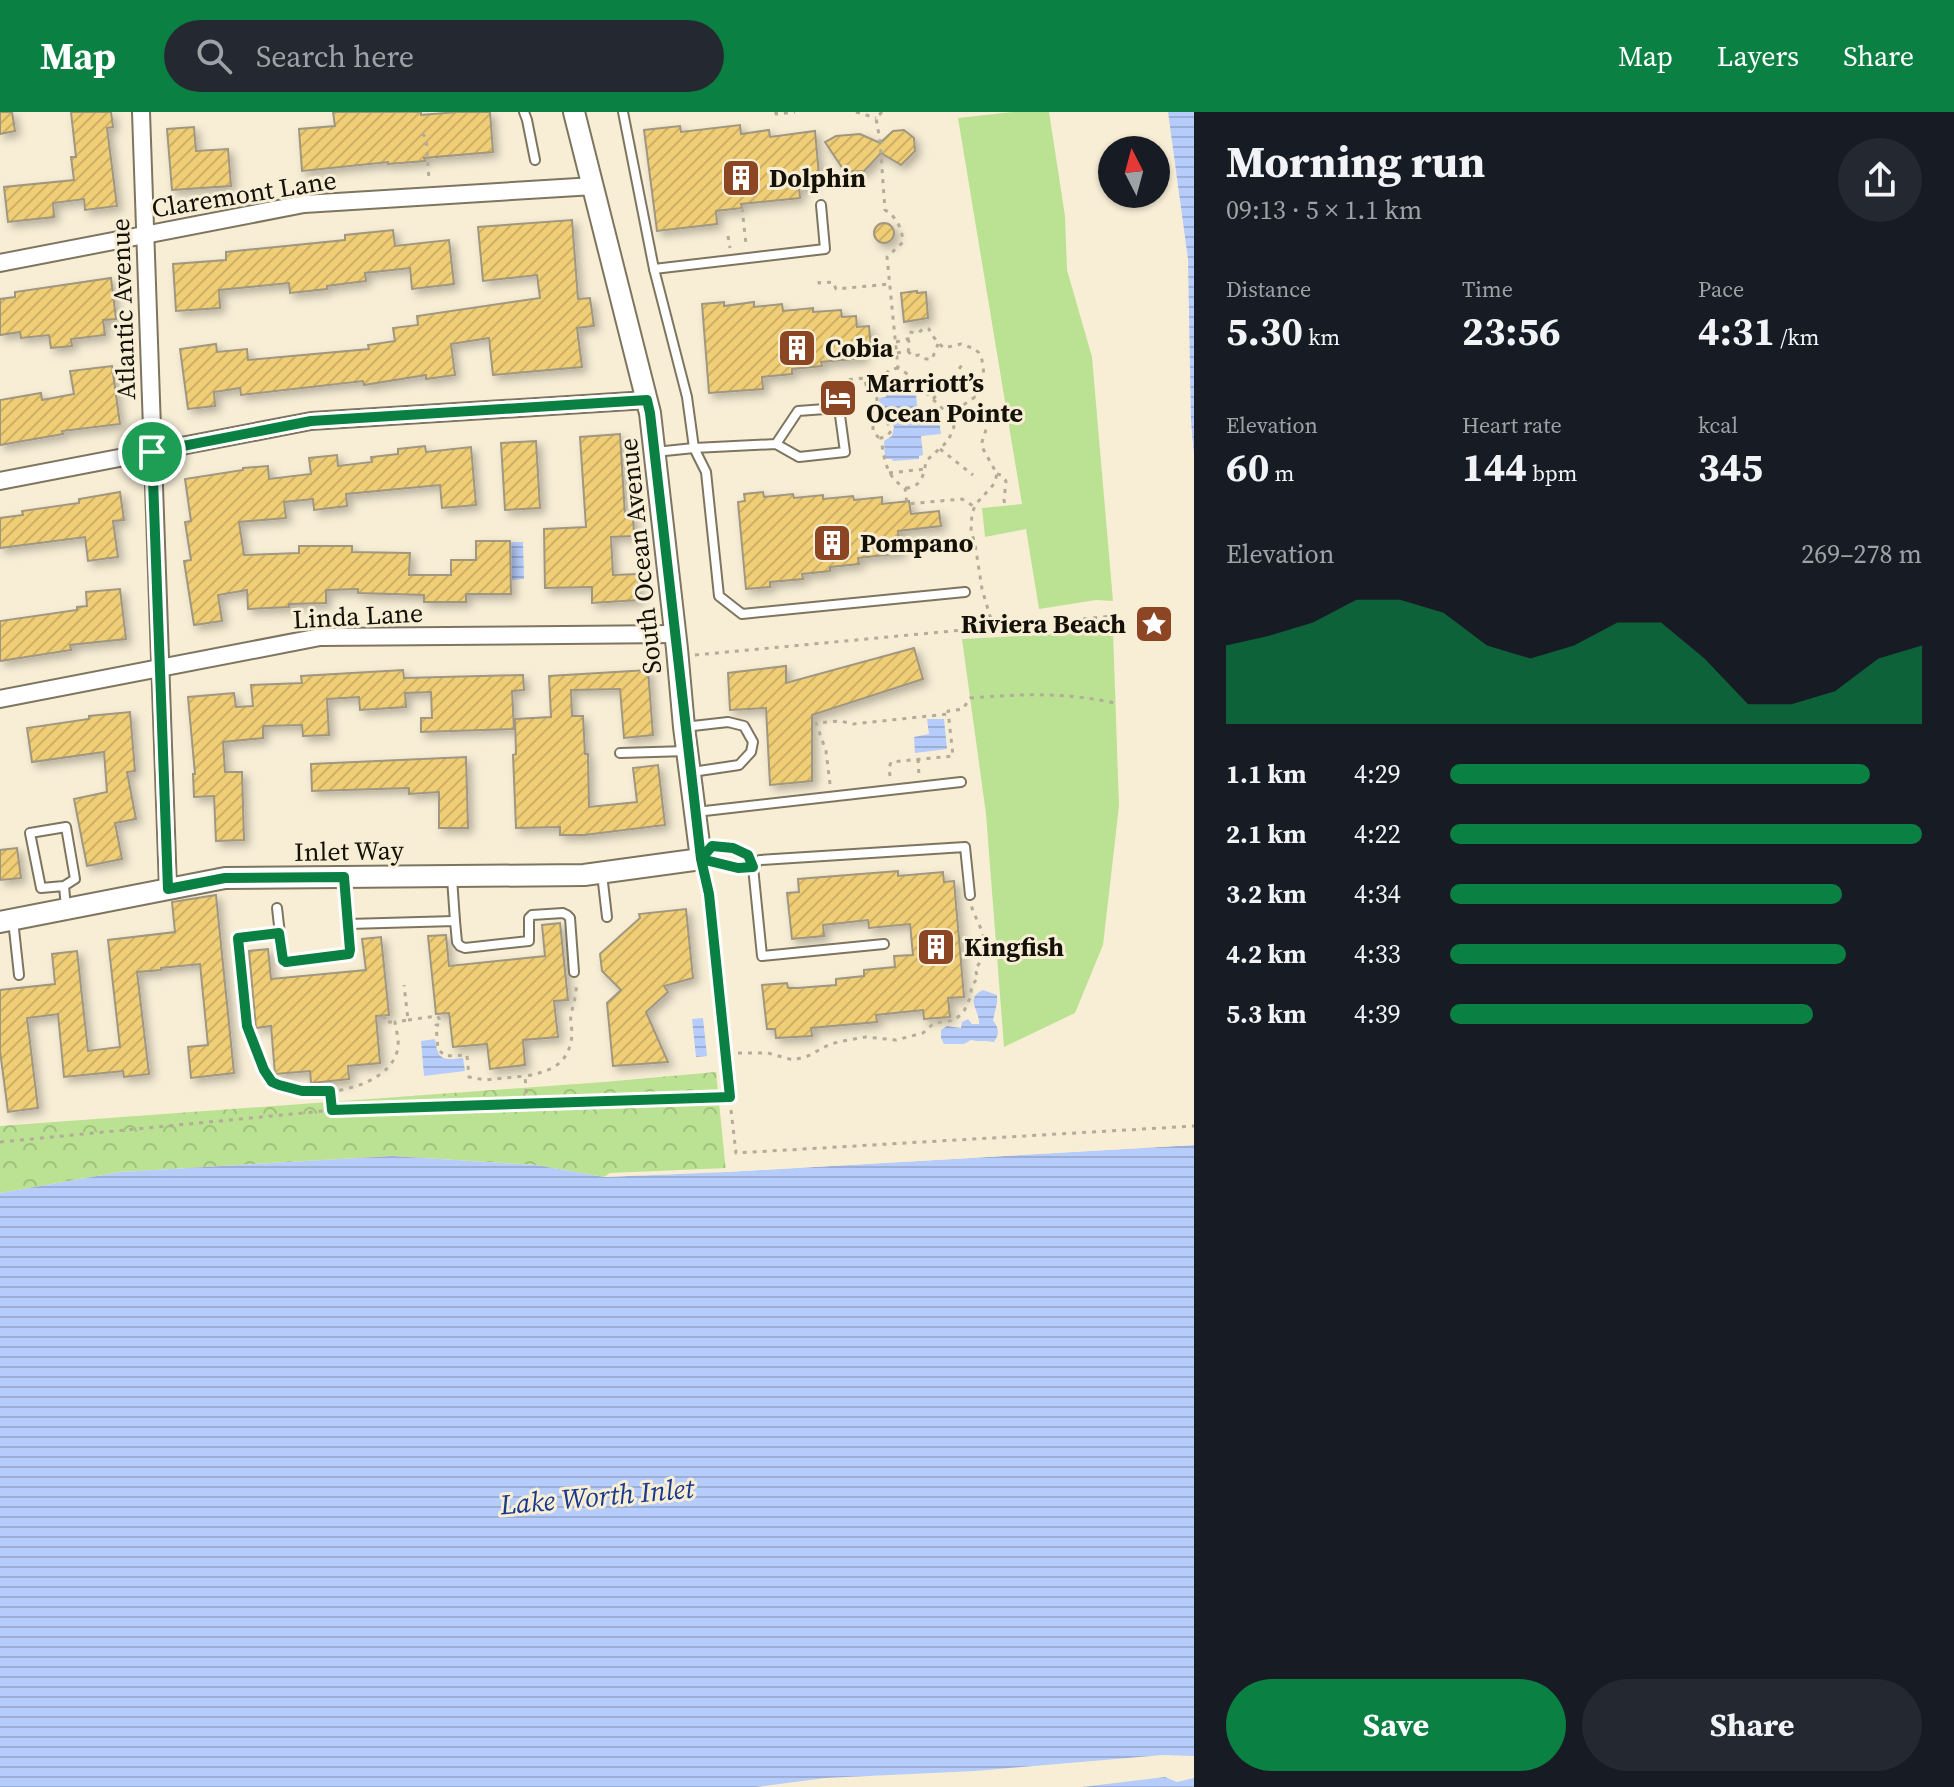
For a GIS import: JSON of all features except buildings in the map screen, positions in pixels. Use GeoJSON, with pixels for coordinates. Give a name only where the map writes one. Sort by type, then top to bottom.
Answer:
{"type":"FeatureCollection","features":[{"type":"Feature","properties":{"kind":"street","name":"Atlantic Avenue"},"geometry":{"type":"LineString","coordinates":[[141,112],[168,889]]}},
{"type":"Feature","properties":{"kind":"street","name":"South Ocean Avenue"},"geometry":{"type":"LineString","coordinates":[[574,112],[647,400],[701,859]]}},
{"type":"Feature","properties":{"kind":"street","name":"Claremont Lane"},"geometry":{"type":"LineString","coordinates":[[0,263],[304,204],[594,186]]}},
{"type":"Feature","properties":{"kind":"street"},"geometry":{"type":"LineString","coordinates":[[0,481],[311,421],[647,400]]}},
{"type":"Feature","properties":{"kind":"street","name":"Linda Lane"},"geometry":{"type":"LineString","coordinates":[[0,699],[320,637],[675,634]]}},
{"type":"Feature","properties":{"kind":"street","name":"Inlet Way"},"geometry":{"type":"LineString","coordinates":[[7,920],[225,878],[584,875],[701,859]]}},
{"type":"Feature","properties":{"kind":"lane"},"geometry":{"type":"LineString","coordinates":[[524,112],[535,160]]}},
{"type":"Feature","properties":{"kind":"lane"},"geometry":{"type":"LineString","coordinates":[[623,112],[654,269],[687,397],[694,448],[706,472],[719,596],[742,614],[965,592]]}},
{"type":"Feature","properties":{"kind":"lane"},"geometry":{"type":"LineString","coordinates":[[654,269],[825,249],[821,205]]}},
{"type":"Feature","properties":{"kind":"lane"},"geometry":{"type":"LineString","coordinates":[[655,452],[776,444],[799,457],[845,452],[839,408],[798,411],[776,444]]}},
{"type":"Feature","properties":{"kind":"lane"},"geometry":{"type":"LineString","coordinates":[[620,753],[739,765],[751,752],[753,742],[744,726],[728,722],[684,727]]}},
{"type":"Feature","properties":{"kind":"lane"},"geometry":{"type":"LineString","coordinates":[[696,812],[961,782]]}},
{"type":"Feature","properties":{"kind":"lane"},"geometry":{"type":"LineString","coordinates":[[66,827],[75,879],[64,886],[41,888],[30,833],[66,827]]}},
{"type":"Feature","properties":{"kind":"lane"},"geometry":{"type":"LineString","coordinates":[[701,859],[712,846],[733,848],[748,855],[753,867],[762,956],[884,944]]}},
{"type":"Feature","properties":{"kind":"lane"},"geometry":{"type":"LineString","coordinates":[[701,859],[738,868],[753,867],[760,860],[965,847],[970,895]]}},
{"type":"Feature","properties":{"kind":"lane"},"geometry":{"type":"LineString","coordinates":[[701,859],[709,894],[730,1097]]}},
{"type":"Feature","properties":{"kind":"lane"},"geometry":{"type":"LineString","coordinates":[[602,873],[607,917]]}},
{"type":"Feature","properties":{"kind":"lane"},"geometry":{"type":"LineString","coordinates":[[452,876],[457,942],[460,946],[529,941],[529,918],[532,915],[563,913],[570,918],[574,972]]}},
{"type":"Feature","properties":{"kind":"lane"},"geometry":{"type":"LineString","coordinates":[[277,908],[282,955],[286,962],[349,954],[344,877]]}},
{"type":"Feature","properties":{"kind":"lane"},"geometry":{"type":"LineString","coordinates":[[64,886],[66,909]]}},
{"type":"Feature","properties":{"kind":"lane"},"geometry":{"type":"LineString","coordinates":[[7,920],[19,975]]}},
{"type":"Feature","properties":{"kind":"lane"},"geometry":{"type":"LineString","coordinates":[[348,924],[455,921]]}},
{"type":"Feature","properties":{"kind":"lane"},"geometry":{"type":"LineString","coordinates":[[245,1005],[238,938],[279,933]]}},
{"type":"Feature","properties":{"kind":"path"},"geometry":{"type":"LineString","coordinates":[[776,112],[795,112]]}},
{"type":"Feature","properties":{"kind":"path"},"geometry":{"type":"LineString","coordinates":[[856,112],[876,118]]}},
{"type":"Feature","properties":{"kind":"path"},"geometry":{"type":"LineString","coordinates":[[876,118],[882,112]]}},
{"type":"Feature","properties":{"kind":"path"},"geometry":{"type":"LineString","coordinates":[[876,118],[885,210],[902,229],[903,242],[887,257],[898,368]]}},
{"type":"Feature","properties":{"kind":"path"},"geometry":{"type":"LineString","coordinates":[[422,134],[426,137],[431,196]]}},
{"type":"Feature","properties":{"kind":"path"},"geometry":{"type":"LineString","coordinates":[[742,208],[748,258]]}},
{"type":"Feature","properties":{"kind":"path"},"geometry":{"type":"LineString","coordinates":[[819,281],[833,282],[836,289],[890,284]]}},
{"type":"Feature","properties":{"kind":"path"},"geometry":{"type":"LineString","coordinates":[[908,351],[909,332],[918,333],[924,328],[929,329],[931,336],[944,348],[961,344],[979,353],[984,375],[975,397],[949,415]]}},
{"type":"Feature","properties":{"kind":"path"},"geometry":{"type":"LineString","coordinates":[[896,342],[908,339]]}},
{"type":"Feature","properties":{"kind":"path"},"geometry":{"type":"LineString","coordinates":[[908,351],[912,356],[932,359],[938,340]]}},
{"type":"Feature","properties":{"kind":"path"},"geometry":{"type":"LineString","coordinates":[[897,353],[908,351]]}},
{"type":"Feature","properties":{"kind":"path"},"geometry":{"type":"LineString","coordinates":[[933,399],[962,365]]}},
{"type":"Feature","properties":{"kind":"path"},"geometry":{"type":"LineString","coordinates":[[898,368],[949,415],[954,427],[952,432],[940,449],[926,461],[921,481],[916,486],[905,488],[894,482],[889,473],[884,462],[881,438],[873,431],[879,418],[876,391],[889,370],[898,368]]}},
{"type":"Feature","properties":{"kind":"path"},"geometry":{"type":"LineString","coordinates":[[846,386],[845,380],[865,378],[866,385],[881,383]]}},
{"type":"Feature","properties":{"kind":"path"},"geometry":{"type":"LineString","coordinates":[[975,397],[985,409],[987,425],[981,445],[997,474],[1006,481],[1005,506]]}},
{"type":"Feature","properties":{"kind":"path"},"geometry":{"type":"LineString","coordinates":[[879,418],[889,424],[891,431],[881,438]]}},
{"type":"Feature","properties":{"kind":"path"},"geometry":{"type":"LineString","coordinates":[[940,449],[973,475]]}},
{"type":"Feature","properties":{"kind":"path"},"geometry":{"type":"LineString","coordinates":[[889,473],[925,469]]}},
{"type":"Feature","properties":{"kind":"path"},"geometry":{"type":"LineString","coordinates":[[993,626],[971,531],[972,513],[994,484],[997,474]]}},
{"type":"Feature","properties":{"kind":"path"},"geometry":{"type":"LineString","coordinates":[[905,488],[907,504],[962,499],[975,507]]}},
{"type":"Feature","properties":{"kind":"path"},"geometry":{"type":"LineString","coordinates":[[695,655],[1113,616]]}},
{"type":"Feature","properties":{"kind":"path"},"geometry":{"type":"LineString","coordinates":[[829,776],[826,751],[816,723],[840,721],[853,724],[948,714],[948,711],[963,709],[970,698],[1030,694],[1086,697],[1115,703]]}},
{"type":"Feature","properties":{"kind":"path"},"geometry":{"type":"LineString","coordinates":[[889,768],[891,762],[953,756],[948,714]]}},
{"type":"Feature","properties":{"kind":"path"},"geometry":{"type":"LineString","coordinates":[[738,1053],[768,1053],[793,1060],[830,1044],[866,1037],[896,1040],[923,1033],[934,1023],[955,1020],[970,998],[972,985],[978,978],[975,969],[982,961],[985,950],[985,935],[972,909],[970,895]]}},
{"type":"Feature","properties":{"kind":"path"},"geometry":{"type":"LineString","coordinates":[[384,1015],[385,1022],[437,1016],[440,1025],[436,1025],[438,1049],[445,1056],[467,1055],[469,1077],[485,1080],[547,1072],[555,1068],[571,1044],[571,1015],[577,990],[574,972]]}},
{"type":"Feature","properties":{"kind":"path"},"geometry":{"type":"LineString","coordinates":[[404,985],[408,1020]]}},
{"type":"Feature","properties":{"kind":"path"},"geometry":{"type":"LineString","coordinates":[[245,1005],[249,1035],[272,1082],[302,1091],[330,1091],[373,1080],[386,1069],[398,1046],[395,1022]]}},
{"type":"Feature","properties":{"kind":"path"},"geometry":{"type":"LineString","coordinates":[[525,1076],[527,1103]]}},
{"type":"Feature","properties":{"kind":"path"},"geometry":{"type":"LineString","coordinates":[[330,1091],[332,1110]]}},
{"type":"Feature","properties":{"kind":"path"},"geometry":{"type":"LineString","coordinates":[[0,1142],[332,1110],[730,1097],[736,1153],[1194,1126]]}},
{"type":"Feature","properties":{"kind":"green space"},"geometry":{"type":"Polygon","coordinates":[[[1049,112],[1065,216],[1067,270],[1092,357],[1113,601],[1096,600],[1039,609],[1026,529],[985,537],[982,508],[1022,504],[958,118],[1049,112]]]}},
{"type":"Feature","properties":{"kind":"green space"},"geometry":{"type":"Polygon","coordinates":[[[1113,631],[1119,806],[1103,945],[1075,1013],[1004,1047],[986,814],[962,639],[1113,631]]]}},
{"type":"Feature","properties":{"kind":"green space"},"geometry":{"type":"Polygon","coordinates":[[[716,1072],[726,1172],[604,1177],[536,1165],[392,1156],[120,1172],[0,1193],[0,1126],[716,1072]]]}},
{"type":"Feature","properties":{"kind":"water"},"geometry":{"type":"Polygon","coordinates":[[[1168,112],[1194,112],[1194,455],[1188,259],[1168,112]]]}},
{"type":"Feature","properties":{"kind":"water"},"geometry":{"type":"Polygon","coordinates":[[[912,392],[916,395],[918,412],[915,416],[938,413],[941,434],[921,436],[923,455],[919,459],[885,459],[884,441],[892,436],[894,427],[888,418],[881,417],[879,398],[912,392]]]}},
{"type":"Feature","properties":{"kind":"water"},"geometry":{"type":"Polygon","coordinates":[[[511,542],[523,542],[524,579],[512,580],[511,542]]]}},
{"type":"Feature","properties":{"kind":"water"},"geometry":{"type":"Polygon","coordinates":[[[927,719],[944,719],[947,749],[915,753],[914,737],[929,734],[927,719]]]}},
{"type":"Feature","properties":{"kind":"water"},"geometry":{"type":"Polygon","coordinates":[[[983,990],[997,995],[993,1020],[998,1033],[994,1042],[971,1040],[964,1044],[944,1044],[941,1030],[947,1026],[961,1028],[962,1022],[968,1019],[972,1024],[979,1024],[974,997],[983,990]]]}},
{"type":"Feature","properties":{"kind":"water"},"geometry":{"type":"Polygon","coordinates":[[[703,1018],[707,1056],[696,1057],[692,1019],[703,1018]]]}},
{"type":"Feature","properties":{"kind":"water"},"geometry":{"type":"Polygon","coordinates":[[[435,1039],[443,1058],[463,1058],[465,1071],[424,1076],[421,1041],[435,1039]]]}},
{"type":"Feature","properties":{"kind":"water","name":"Lake Worth Inlet"},"geometry":{"type":"Polygon","coordinates":[[[1194,1145],[1194,1787],[1068,1787],[1069,1772],[819,1787],[0,1787],[0,1193],[120,1172],[392,1156],[536,1165],[604,1177],[1194,1145]]]}},
{"type":"Feature","properties":{"kind":"pier"},"geometry":{"type":"Polygon","coordinates":[[[1194,1141],[1194,1145],[604,1177],[610,1173],[1194,1141]]]}},
{"type":"Feature","properties":{"kind":"pier"},"geometry":{"type":"Polygon","coordinates":[[[1163,1755],[1194,1756],[1194,1778],[1177,1782],[1165,1777],[1082,1787],[1064,1787],[1065,1776],[960,1783],[756,1787],[825,1778],[975,1771],[1163,1755]]]}},
{"type":"Feature","properties":{"kind":"place","name":"Dolphin"},"geometry":{"type":"Point","coordinates":[741,178]}},
{"type":"Feature","properties":{"kind":"place","name":"Cobia"},"geometry":{"type":"Point","coordinates":[797,348]}},
{"type":"Feature","properties":{"kind":"place","name":"Marriott’s Ocean Pointe"},"geometry":{"type":"Point","coordinates":[838,398]}},
{"type":"Feature","properties":{"kind":"place","name":"Pompano"},"geometry":{"type":"Point","coordinates":[832,543]}},
{"type":"Feature","properties":{"kind":"place","name":"Riviera Beach"},"geometry":{"type":"Point","coordinates":[1154,624]}},
{"type":"Feature","properties":{"kind":"place","name":"Kingfish"},"geometry":{"type":"Point","coordinates":[936,947]}},
{"type":"Feature","properties":{"kind":"route"},"geometry":{"type":"LineString","coordinates":[[152,452],[168,889],[225,878],[344,877],[349,954],[286,962],[283,960],[279,933],[238,938],[249,1035],[272,1082],[302,1091],[330,1091],[332,1110],[730,1097],[709,894],[701,859],[741,869],[753,867],[748,855],[733,848],[712,846],[701,859],[647,400],[311,421],[152,452]]}}]}
